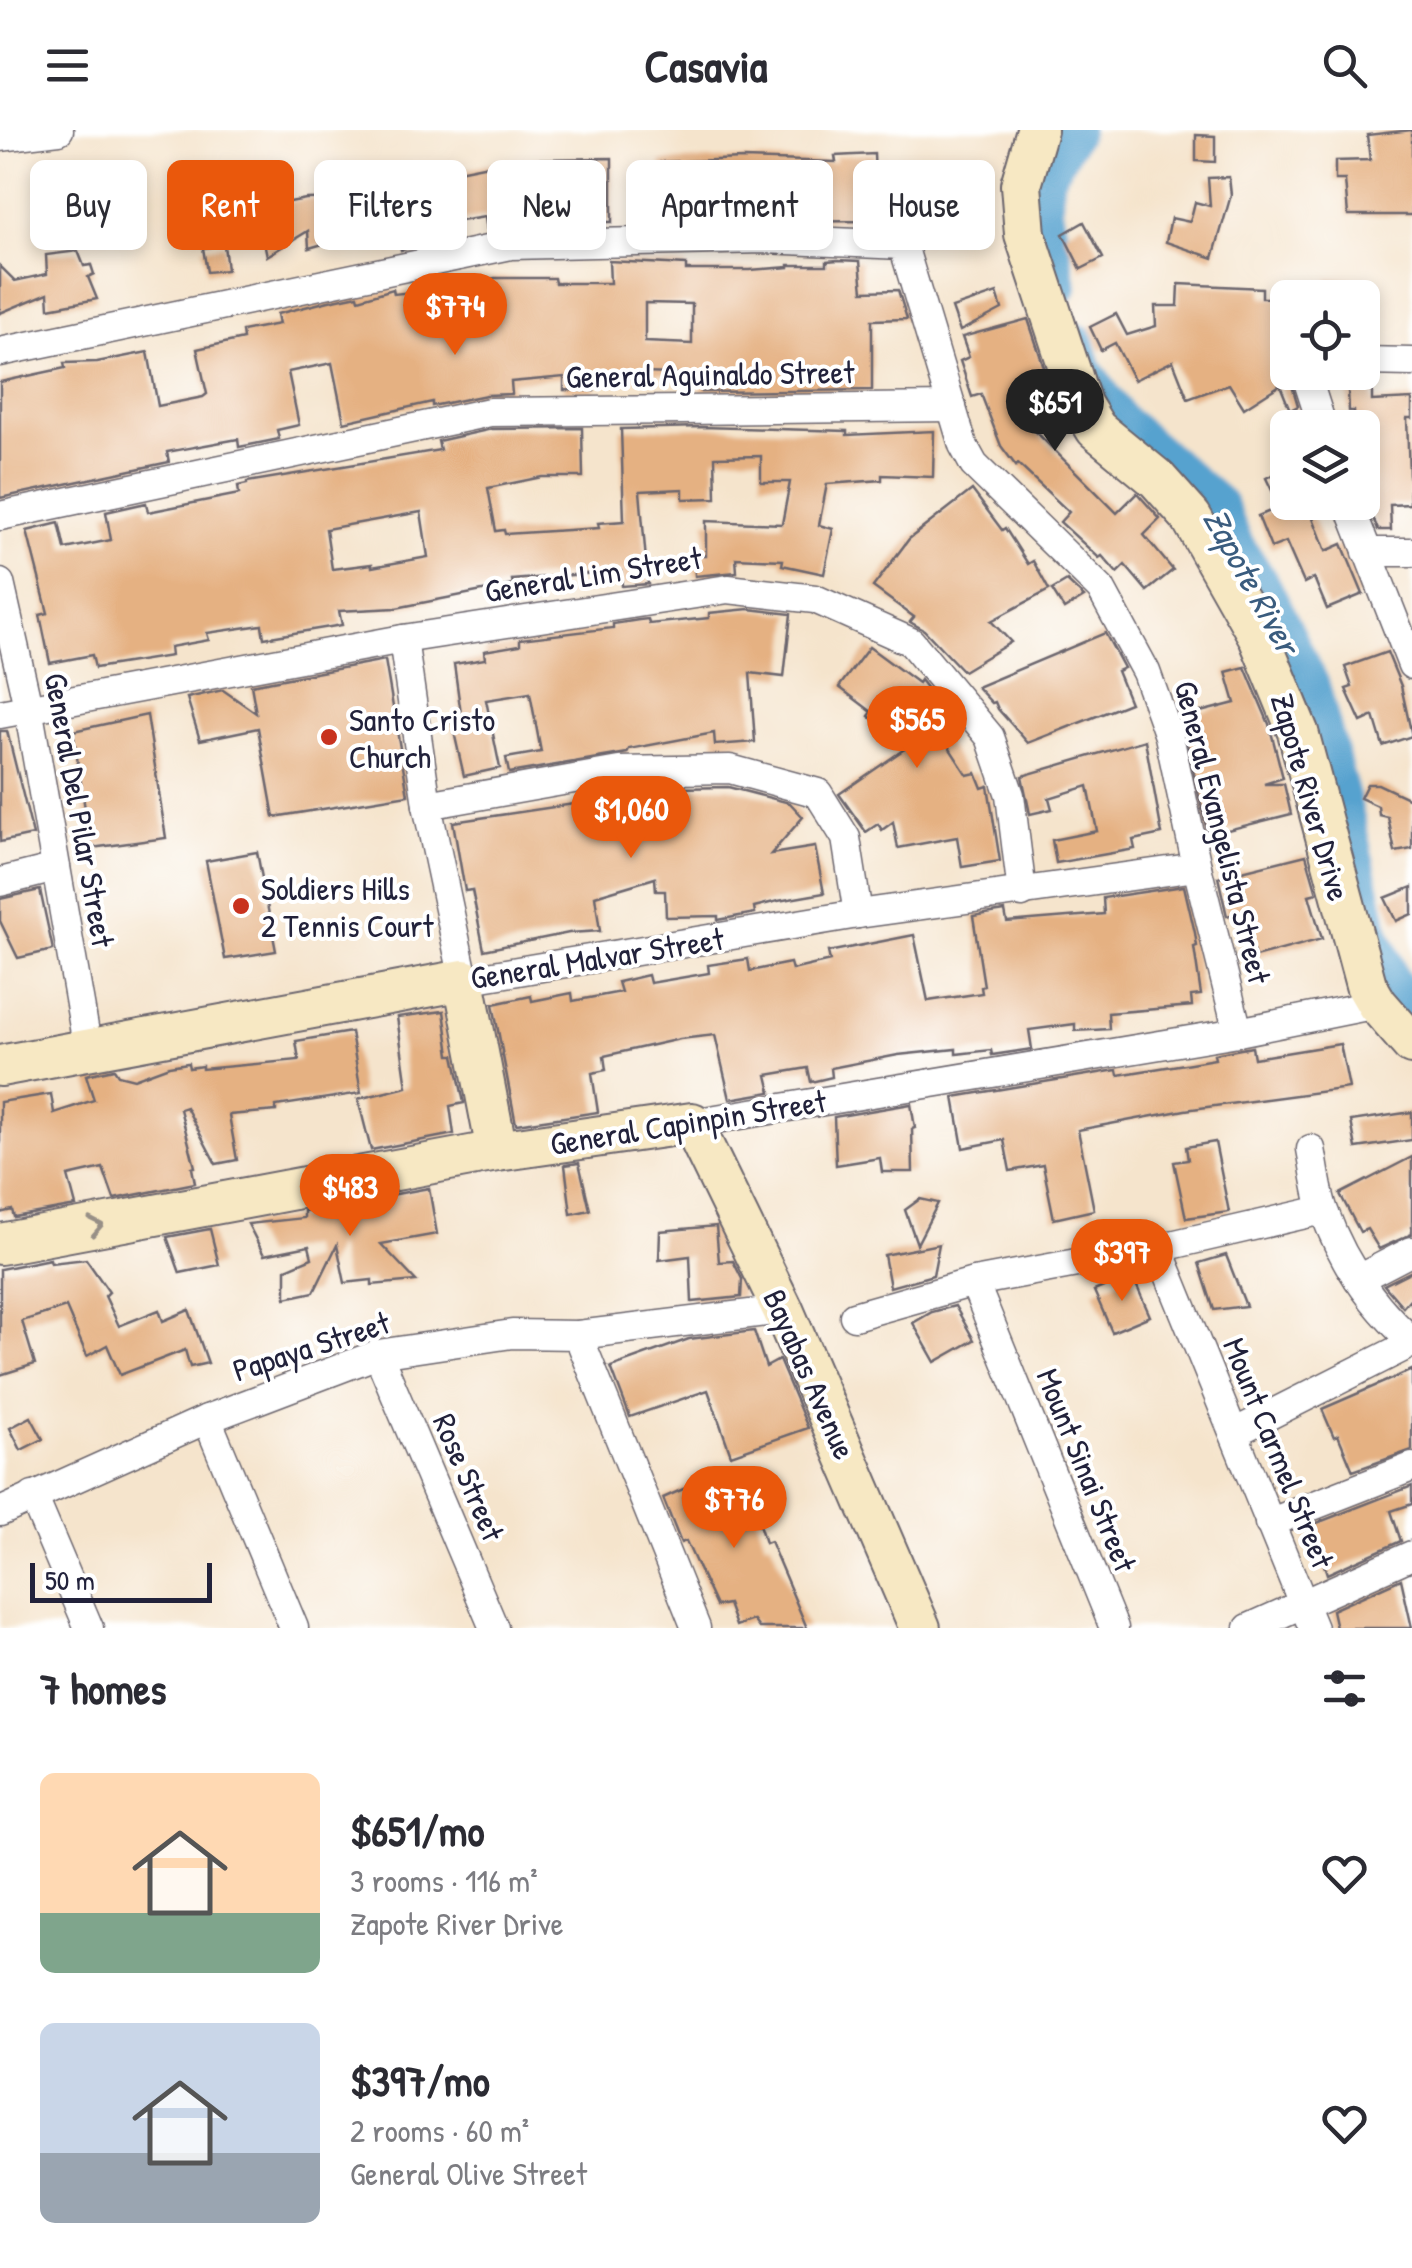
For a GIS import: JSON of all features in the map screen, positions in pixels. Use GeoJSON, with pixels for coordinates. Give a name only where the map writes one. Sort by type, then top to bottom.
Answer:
{"type":"FeatureCollection","features":[{"type":"Feature","properties":{"kind":"street"},"geometry":{"type":"LineString","coordinates":[[0,136],[59,130]]}},
{"type":"Feature","properties":{"kind":"street","name":"Zapote River Drive"},"geometry":{"type":"LineString","coordinates":[[1037,130],[1022,185],[1025,234],[1080,404],[1096,429],[1157,479],[1191,516],[1258,635],[1298,732],[1358,964],[1377,1004],[1412,1044]]}},
{"type":"Feature","properties":{"kind":"street","name":"General Evangelista Street"},"geometry":{"type":"LineString","coordinates":[[0,352],[511,245],[764,239],[903,245],[964,446],[974,465],[1100,589],[1146,672],[1169,736],[1238,1032]]}},
{"type":"Feature","properties":{"kind":"street"},"geometry":{"type":"LineString","coordinates":[[1380,361],[1412,362]]}},
{"type":"Feature","properties":{"kind":"street","name":"General Aguinaldo Street"},"geometry":{"type":"LineString","coordinates":[[0,516],[490,412],[952,407]]}},
{"type":"Feature","properties":{"kind":"street"},"geometry":{"type":"LineString","coordinates":[[1355,520],[1412,664]]}},
{"type":"Feature","properties":{"kind":"street"},"geometry":{"type":"LineString","coordinates":[[1367,552],[1412,552]]}},
{"type":"Feature","properties":{"kind":"street","name":"General Del Pilar Street"},"geometry":{"type":"LineString","coordinates":[[0,583],[14,711],[56,868],[88,1050]]}},
{"type":"Feature","properties":{"kind":"street","name":"General Lim Street"},"geometry":{"type":"LineString","coordinates":[[14,711],[403,639],[728,589],[815,599],[910,642],[990,737],[1010,795],[1022,893]]}},
{"type":"Feature","properties":{"kind":"street"},"geometry":{"type":"LineString","coordinates":[[403,639],[427,805],[497,1151]]}},
{"type":"Feature","properties":{"kind":"street"},"geometry":{"type":"LineString","coordinates":[[427,805],[619,772],[730,769],[818,793],[846,838],[858,914]]}},
{"type":"Feature","properties":{"kind":"street","name":"General Malvar Street"},"geometry":{"type":"LineString","coordinates":[[0,1066],[464,980],[858,914],[1197,867]]}},
{"type":"Feature","properties":{"kind":"street"},"geometry":{"type":"LineString","coordinates":[[0,882],[56,868]]}},
{"type":"Feature","properties":{"kind":"street","name":"General Capinpin Street"},"geometry":{"type":"LineString","coordinates":[[0,1244],[497,1151],[692,1124],[1238,1032],[1377,1004]]}},
{"type":"Feature","properties":{"kind":"street","name":"Bayabas Avenue"},"geometry":{"type":"LineString","coordinates":[[692,1124],[783,1310],[920,1628]]}},
{"type":"Feature","properties":{"kind":"street"},"geometry":{"type":"LineString","coordinates":[[1234,1432],[1412,1342],[1358,1280],[1324,1210],[1311,1149]]}},
{"type":"Feature","properties":{"kind":"street"},"geometry":{"type":"LineString","coordinates":[[854,1316],[974,1282],[1158,1248],[1324,1210]]}},
{"type":"Feature","properties":{"kind":"street","name":"Mount Carmel Street"},"geometry":{"type":"LineString","coordinates":[[1158,1248],[1308,1615]]}},
{"type":"Feature","properties":{"kind":"street"},"geometry":{"type":"LineString","coordinates":[[1358,1280],[1412,1252]]}},
{"type":"Feature","properties":{"kind":"street","name":"Mount Sinai Street"},"geometry":{"type":"LineString","coordinates":[[974,1282],[1114,1628]]}},
{"type":"Feature","properties":{"kind":"street","name":"Papaya Street"},"geometry":{"type":"LineString","coordinates":[[0,1512],[206,1419],[378,1354],[512,1334],[578,1334],[783,1310]]}},
{"type":"Feature","properties":{"kind":"street"},"geometry":{"type":"LineString","coordinates":[[578,1334],[696,1628]]}},
{"type":"Feature","properties":{"kind":"street","name":"Rose Street"},"geometry":{"type":"LineString","coordinates":[[378,1354],[494,1628]]}},
{"type":"Feature","properties":{"kind":"street"},"geometry":{"type":"LineString","coordinates":[[206,1419],[294,1628]]}},
{"type":"Feature","properties":{"kind":"street"},"geometry":{"type":"LineString","coordinates":[[1268,1523],[1412,1467]]}},
{"type":"Feature","properties":{"kind":"street"},"geometry":{"type":"LineString","coordinates":[[34,1496],[89,1628]]}},
{"type":"Feature","properties":{"kind":"street"},"geometry":{"type":"LineString","coordinates":[[1249,1628],[1308,1615],[1412,1555]]}},
{"type":"Feature","properties":{"kind":"building"},"geometry":{"type":"Polygon","coordinates":[[[1412,130],[1412,215],[1348,215],[1345,180],[1335,180],[1335,161],[1370,160],[1367,135],[1412,130]]]}},
{"type":"Feature","properties":{"kind":"building"},"geometry":{"type":"Polygon","coordinates":[[[1196,135],[1215,136],[1215,162],[1196,161],[1196,135]]]}},
{"type":"Feature","properties":{"kind":"building"},"geometry":{"type":"Polygon","coordinates":[[[874,154],[874,160],[853,160],[853,221],[833,221],[835,156],[874,154]]]}},
{"type":"Feature","properties":{"kind":"building"},"geometry":{"type":"Polygon","coordinates":[[[612,158],[612,222],[606,222],[606,160],[536,159],[612,158]]]}},
{"type":"Feature","properties":{"kind":"building"},"geometry":{"type":"Polygon","coordinates":[[[487,165],[487,231],[485,217],[467,220],[467,169],[487,165]]]}},
{"type":"Feature","properties":{"kind":"building"},"geometry":{"type":"Polygon","coordinates":[[[1229,177],[1231,195],[1213,258],[1166,242],[1171,218],[1190,222],[1195,202],[1210,206],[1208,178],[1229,177]]]}},
{"type":"Feature","properties":{"kind":"building"},"geometry":{"type":"Polygon","coordinates":[[[314,199],[314,247],[309,248],[308,231],[294,240],[294,201],[314,199]]]}},
{"type":"Feature","properties":{"kind":"building"},"geometry":{"type":"Polygon","coordinates":[[[1084,222],[1103,258],[1081,269],[1063,234],[1084,222]]]}},
{"type":"Feature","properties":{"kind":"building"},"geometry":{"type":"Polygon","coordinates":[[[203,250],[225,250],[227,270],[207,272],[203,250]]]}},
{"type":"Feature","properties":{"kind":"building"},"geometry":{"type":"Polygon","coordinates":[[[78,251],[84,266],[91,265],[94,274],[88,277],[97,299],[49,308],[48,293],[0,313],[0,266],[15,281],[47,274],[46,255],[78,251]]]}},
{"type":"Feature","properties":{"kind":"building"},"geometry":{"type":"Polygon","coordinates":[[[609,261],[686,265],[686,270],[750,270],[827,265],[827,261],[860,261],[863,291],[898,290],[907,319],[872,320],[872,390],[701,392],[701,375],[644,373],[644,379],[594,378],[594,391],[564,390],[564,377],[511,382],[512,394],[432,406],[432,402],[344,422],[332,363],[288,372],[299,425],[277,430],[279,439],[239,447],[238,439],[167,452],[169,462],[0,498],[0,382],[65,368],[64,363],[97,362],[148,352],[158,406],[207,394],[197,349],[243,339],[242,331],[279,324],[277,314],[329,301],[358,295],[359,299],[393,289],[394,294],[456,287],[495,278],[610,283],[609,261]],[[645,303],[645,342],[692,344],[692,304],[645,303]]]}},
{"type":"Feature","properties":{"kind":"building"},"geometry":{"type":"Polygon","coordinates":[[[1179,284],[1262,288],[1262,298],[1270,298],[1272,390],[1244,408],[1229,384],[1188,399],[1173,361],[1134,380],[1115,343],[1101,350],[1090,327],[1116,314],[1127,335],[1156,326],[1155,306],[1178,306],[1179,284]]]}},
{"type":"Feature","properties":{"kind":"building"},"geometry":{"type":"Polygon","coordinates":[[[997,293],[1002,309],[960,331],[952,308],[997,293]]]}},
{"type":"Feature","properties":{"kind":"building"},"geometry":{"type":"Polygon","coordinates":[[[1028,319],[1045,370],[1021,379],[1036,418],[1026,422],[1117,513],[1137,493],[1160,519],[1144,535],[1173,570],[1147,591],[1125,565],[1117,573],[1060,522],[1069,512],[1016,466],[1001,446],[981,394],[972,397],[960,361],[969,357],[962,337],[1028,319]]]}},
{"type":"Feature","properties":{"kind":"building"},"geometry":{"type":"Polygon","coordinates":[[[1282,390],[1293,390],[1298,406],[1290,410],[1282,390]]]}},
{"type":"Feature","properties":{"kind":"building"},"geometry":{"type":"Polygon","coordinates":[[[1348,390],[1372,390],[1372,401],[1412,399],[1412,418],[1407,418],[1410,504],[1390,505],[1391,530],[1378,530],[1374,520],[1380,520],[1380,410],[1349,410],[1348,390]]]}},
{"type":"Feature","properties":{"kind":"building"},"geometry":{"type":"Polygon","coordinates":[[[701,427],[847,431],[847,435],[934,431],[933,477],[882,475],[882,480],[827,484],[819,525],[833,529],[824,574],[782,565],[783,560],[736,558],[737,572],[695,576],[694,556],[706,556],[706,521],[782,524],[790,482],[761,482],[761,456],[715,457],[716,498],[683,499],[683,489],[640,491],[648,584],[622,586],[621,571],[512,580],[513,585],[396,608],[339,611],[342,625],[264,638],[262,625],[207,633],[209,640],[170,647],[171,656],[95,668],[92,655],[50,663],[40,615],[48,613],[27,531],[59,523],[65,549],[111,540],[106,512],[146,503],[148,512],[239,494],[238,486],[247,482],[440,450],[438,441],[492,429],[582,428],[583,477],[542,477],[488,488],[496,531],[504,530],[505,534],[599,528],[598,523],[624,521],[621,429],[701,427]],[[421,512],[326,529],[332,569],[428,557],[421,512]]]}},
{"type":"Feature","properties":{"kind":"building"},"geometry":{"type":"Polygon","coordinates":[[[972,490],[1002,530],[1005,528],[1028,564],[1033,561],[1049,590],[991,621],[1011,642],[963,671],[924,630],[910,622],[914,617],[873,587],[909,539],[972,490]]]}},
{"type":"Feature","properties":{"kind":"building"},"geometry":{"type":"Polygon","coordinates":[[[1270,511],[1270,520],[1314,520],[1326,551],[1342,544],[1363,594],[1327,609],[1314,578],[1304,583],[1286,542],[1271,548],[1258,516],[1270,511]]]}},
{"type":"Feature","properties":{"kind":"building"},"geometry":{"type":"Polygon","coordinates":[[[1067,581],[1084,597],[1064,609],[1052,590],[1067,581]]]}},
{"type":"Feature","properties":{"kind":"building"},"geometry":{"type":"Polygon","coordinates":[[[749,609],[791,614],[784,677],[750,673],[755,742],[715,745],[714,733],[509,773],[506,758],[541,752],[530,693],[486,700],[500,768],[464,776],[452,723],[462,721],[454,664],[485,659],[484,651],[520,645],[520,639],[613,628],[613,624],[648,619],[649,624],[709,618],[709,613],[749,609]]]}},
{"type":"Feature","properties":{"kind":"building"},"geometry":{"type":"Polygon","coordinates":[[[1105,633],[1124,668],[1117,671],[1130,703],[1028,743],[995,702],[977,687],[1105,633]]]}},
{"type":"Feature","properties":{"kind":"building"},"geometry":{"type":"Polygon","coordinates":[[[869,647],[918,683],[920,680],[934,698],[924,709],[967,775],[976,773],[982,788],[988,786],[1000,861],[962,867],[957,837],[898,848],[893,822],[882,830],[878,824],[866,832],[839,794],[906,748],[869,716],[872,712],[839,687],[869,647]]]}},
{"type":"Feature","properties":{"kind":"building"},"geometry":{"type":"Polygon","coordinates":[[[1387,652],[1401,686],[1412,736],[1383,746],[1374,716],[1361,722],[1346,689],[1352,687],[1345,667],[1387,652]]]}},
{"type":"Feature","properties":{"kind":"building","name":"Santo Cristo Church"},"geometry":{"type":"Polygon","coordinates":[[[385,660],[408,795],[274,817],[258,728],[200,740],[187,698],[223,690],[256,713],[251,685],[385,660]]]}},
{"type":"Feature","properties":{"kind":"building"},"geometry":{"type":"Polygon","coordinates":[[[1245,667],[1269,724],[1283,778],[1264,784],[1284,784],[1291,814],[1208,835],[1181,717],[1235,703],[1226,672],[1245,667]]]}},
{"type":"Feature","properties":{"kind":"building"},"geometry":{"type":"Polygon","coordinates":[[[147,715],[166,838],[91,848],[73,731],[147,715]]]}},
{"type":"Feature","properties":{"kind":"building"},"geometry":{"type":"Polygon","coordinates":[[[0,731],[7,731],[33,835],[0,842],[0,731]]]}},
{"type":"Feature","properties":{"kind":"building"},"geometry":{"type":"Polygon","coordinates":[[[1145,740],[1162,834],[1133,840],[1135,849],[1056,863],[1052,840],[1097,831],[1088,786],[1049,798],[1052,809],[1030,814],[1022,776],[1145,740]]]}},
{"type":"Feature","properties":{"kind":"building"},"geometry":{"type":"Polygon","coordinates":[[[1367,784],[1378,784],[1412,800],[1412,849],[1395,852],[1388,817],[1379,815],[1378,806],[1360,798],[1367,784]]]}},
{"type":"Feature","properties":{"kind":"building"},"geometry":{"type":"Polygon","coordinates":[[[728,787],[790,803],[803,817],[771,854],[815,847],[824,893],[754,907],[755,913],[718,920],[718,916],[666,917],[665,891],[656,891],[655,878],[595,896],[600,931],[569,933],[484,950],[472,890],[465,891],[453,822],[594,801],[633,798],[634,805],[679,797],[679,788],[728,787]]]}},
{"type":"Feature","properties":{"kind":"building","name":"Soldiers Hills 2 Tennis Court"},"geometry":{"type":"Polygon","coordinates":[[[257,852],[276,951],[225,959],[206,861],[257,852]]]}},
{"type":"Feature","properties":{"kind":"building"},"geometry":{"type":"Polygon","coordinates":[[[1306,855],[1317,893],[1309,895],[1322,939],[1255,957],[1242,912],[1227,916],[1218,877],[1306,855]]]}},
{"type":"Feature","properties":{"kind":"building"},"geometry":{"type":"Polygon","coordinates":[[[1184,886],[1195,933],[1201,995],[1191,996],[1192,1006],[1108,1013],[1109,1029],[1075,1031],[1075,1024],[1029,1030],[1032,1049],[992,1055],[991,1050],[956,1054],[956,1049],[898,1055],[831,1068],[832,1077],[811,1082],[808,1068],[767,1075],[771,1092],[730,1099],[715,1035],[680,1039],[604,1056],[606,1070],[592,1073],[598,1112],[516,1124],[493,1004],[572,993],[573,1001],[621,992],[618,982],[648,975],[650,983],[709,973],[708,965],[748,959],[750,971],[790,963],[792,970],[830,961],[828,952],[914,935],[928,1001],[982,993],[973,916],[1005,911],[1007,922],[1104,914],[1103,898],[1184,886]]]}},
{"type":"Feature","properties":{"kind":"building"},"geometry":{"type":"Polygon","coordinates":[[[1412,887],[1412,914],[1396,921],[1385,898],[1412,887]]]}},
{"type":"Feature","properties":{"kind":"building"},"geometry":{"type":"Polygon","coordinates":[[[40,890],[53,950],[18,958],[0,921],[0,899],[40,890]]]}},
{"type":"Feature","properties":{"kind":"building"},"geometry":{"type":"Polygon","coordinates":[[[444,1011],[450,1055],[454,1055],[464,1103],[450,1106],[454,1134],[371,1150],[358,1099],[407,1087],[397,1017],[444,1011]]]}},
{"type":"Feature","properties":{"kind":"building"},"geometry":{"type":"Polygon","coordinates":[[[351,1032],[361,1093],[276,1106],[276,1111],[229,1115],[237,1160],[216,1164],[186,1107],[180,1109],[195,1167],[195,1183],[114,1199],[103,1168],[68,1176],[76,1206],[14,1217],[12,1210],[0,1213],[0,1102],[51,1094],[54,1113],[94,1100],[86,1075],[114,1069],[118,1075],[134,1079],[188,1063],[189,1068],[202,1069],[299,1060],[296,1041],[351,1032]]]}},
{"type":"Feature","properties":{"kind":"building"},"geometry":{"type":"Polygon","coordinates":[[[1340,1044],[1349,1088],[1185,1110],[1078,1130],[1094,1210],[1054,1219],[1043,1165],[1010,1171],[1004,1140],[963,1148],[954,1097],[1117,1070],[1118,1075],[1215,1059],[1214,1054],[1252,1047],[1254,1058],[1340,1044]]]}},
{"type":"Feature","properties":{"kind":"building"},"geometry":{"type":"Polygon","coordinates":[[[911,1104],[915,1128],[913,1172],[882,1172],[880,1158],[836,1165],[834,1117],[911,1104]]]}},
{"type":"Feature","properties":{"kind":"building"},"geometry":{"type":"Polygon","coordinates":[[[1412,1112],[1412,1140],[1356,1148],[1351,1121],[1412,1112]]]}},
{"type":"Feature","properties":{"kind":"building"},"geometry":{"type":"Polygon","coordinates":[[[1215,1142],[1229,1212],[1186,1218],[1174,1162],[1188,1160],[1186,1147],[1215,1142]]]}},
{"type":"Feature","properties":{"kind":"building"},"geometry":{"type":"Polygon","coordinates":[[[1412,1157],[1412,1234],[1379,1249],[1367,1229],[1360,1232],[1340,1194],[1412,1157]]]}},
{"type":"Feature","properties":{"kind":"building"},"geometry":{"type":"Polygon","coordinates":[[[579,1163],[590,1210],[571,1214],[565,1165],[579,1163]]]}},
{"type":"Feature","properties":{"kind":"building"},"geometry":{"type":"Polygon","coordinates":[[[429,1188],[437,1234],[381,1244],[416,1281],[345,1283],[337,1245],[314,1292],[286,1298],[286,1269],[312,1258],[309,1246],[264,1255],[248,1224],[304,1218],[304,1211],[429,1188]]]}},
{"type":"Feature","properties":{"kind":"building"},"geometry":{"type":"Polygon","coordinates":[[[920,1199],[938,1203],[917,1244],[905,1210],[920,1199]]]}},
{"type":"Feature","properties":{"kind":"building"},"geometry":{"type":"Polygon","coordinates":[[[716,1226],[719,1262],[733,1261],[742,1279],[741,1297],[692,1302],[690,1256],[659,1260],[660,1231],[716,1226]]]}},
{"type":"Feature","properties":{"kind":"building"},"geometry":{"type":"Polygon","coordinates":[[[210,1229],[219,1265],[180,1273],[167,1237],[210,1229]]]}},
{"type":"Feature","properties":{"kind":"building"},"geometry":{"type":"Polygon","coordinates":[[[939,1244],[933,1275],[890,1287],[884,1255],[939,1244]]]}},
{"type":"Feature","properties":{"kind":"building"},"geometry":{"type":"Polygon","coordinates":[[[1226,1255],[1246,1306],[1214,1310],[1199,1263],[1226,1255]]]}},
{"type":"Feature","properties":{"kind":"building"},"geometry":{"type":"Polygon","coordinates":[[[50,1259],[51,1263],[86,1259],[109,1292],[105,1296],[119,1326],[159,1310],[163,1321],[189,1310],[208,1363],[190,1367],[185,1350],[120,1375],[107,1345],[87,1356],[66,1307],[22,1321],[35,1364],[0,1375],[0,1269],[50,1259]]]}},
{"type":"Feature","properties":{"kind":"building"},"geometry":{"type":"Polygon","coordinates":[[[1412,1271],[1412,1305],[1409,1300],[1403,1307],[1384,1285],[1412,1271]]]}},
{"type":"Feature","properties":{"kind":"building"},"geometry":{"type":"Polygon","coordinates":[[[1132,1275],[1150,1316],[1112,1332],[1094,1291],[1132,1275]]]}},
{"type":"Feature","properties":{"kind":"building"},"geometry":{"type":"Polygon","coordinates":[[[955,1306],[974,1340],[935,1362],[913,1323],[932,1312],[955,1306]]]}},
{"type":"Feature","properties":{"kind":"building"},"geometry":{"type":"Polygon","coordinates":[[[754,1331],[766,1367],[779,1360],[808,1428],[731,1455],[708,1390],[630,1417],[611,1367],[689,1339],[754,1331]]]}},
{"type":"Feature","properties":{"kind":"building"},"geometry":{"type":"Polygon","coordinates":[[[1412,1370],[1412,1450],[1353,1471],[1322,1409],[1412,1370]]]}},
{"type":"Feature","properties":{"kind":"building"},"geometry":{"type":"Polygon","coordinates":[[[31,1417],[43,1439],[21,1450],[10,1428],[31,1417]]]}},
{"type":"Feature","properties":{"kind":"building"},"geometry":{"type":"Polygon","coordinates":[[[740,1464],[765,1543],[770,1541],[807,1628],[759,1628],[753,1620],[736,1626],[728,1604],[716,1606],[686,1541],[681,1543],[663,1498],[740,1464]]]}},
{"type":"Feature","properties":{"kind":"building"},"geometry":{"type":"Polygon","coordinates":[[[1412,1486],[1412,1504],[1391,1511],[1401,1541],[1327,1574],[1316,1540],[1309,1542],[1304,1528],[1412,1486]]]}},
{"type":"Feature","properties":{"kind":"building"},"geometry":{"type":"Polygon","coordinates":[[[1401,1579],[1412,1628],[1336,1628],[1332,1610],[1401,1579]]]}},
{"type":"Feature","properties":{"kind":"waterway","name":"Zapote River"},"geometry":{"type":"LineString","coordinates":[[1056,286],[1042,210],[1043,177],[1071,130]]}},
{"type":"Feature","properties":{"kind":"waterway","name":"Zapote River"},"geometry":{"type":"LineString","coordinates":[[1074,344],[1082,371],[1118,422],[1216,506],[1234,547],[1262,590],[1309,686],[1369,933],[1389,981],[1412,1016]]}},
{"type":"Feature","properties":{"kind":"place","name":"Santo Cristo Church"},"geometry":{"type":"Point","coordinates":[329,737]}},
{"type":"Feature","properties":{"kind":"place","name":"Soldiers Hills 2 Tennis Court"},"geometry":{"type":"Point","coordinates":[241,906]}}]}
